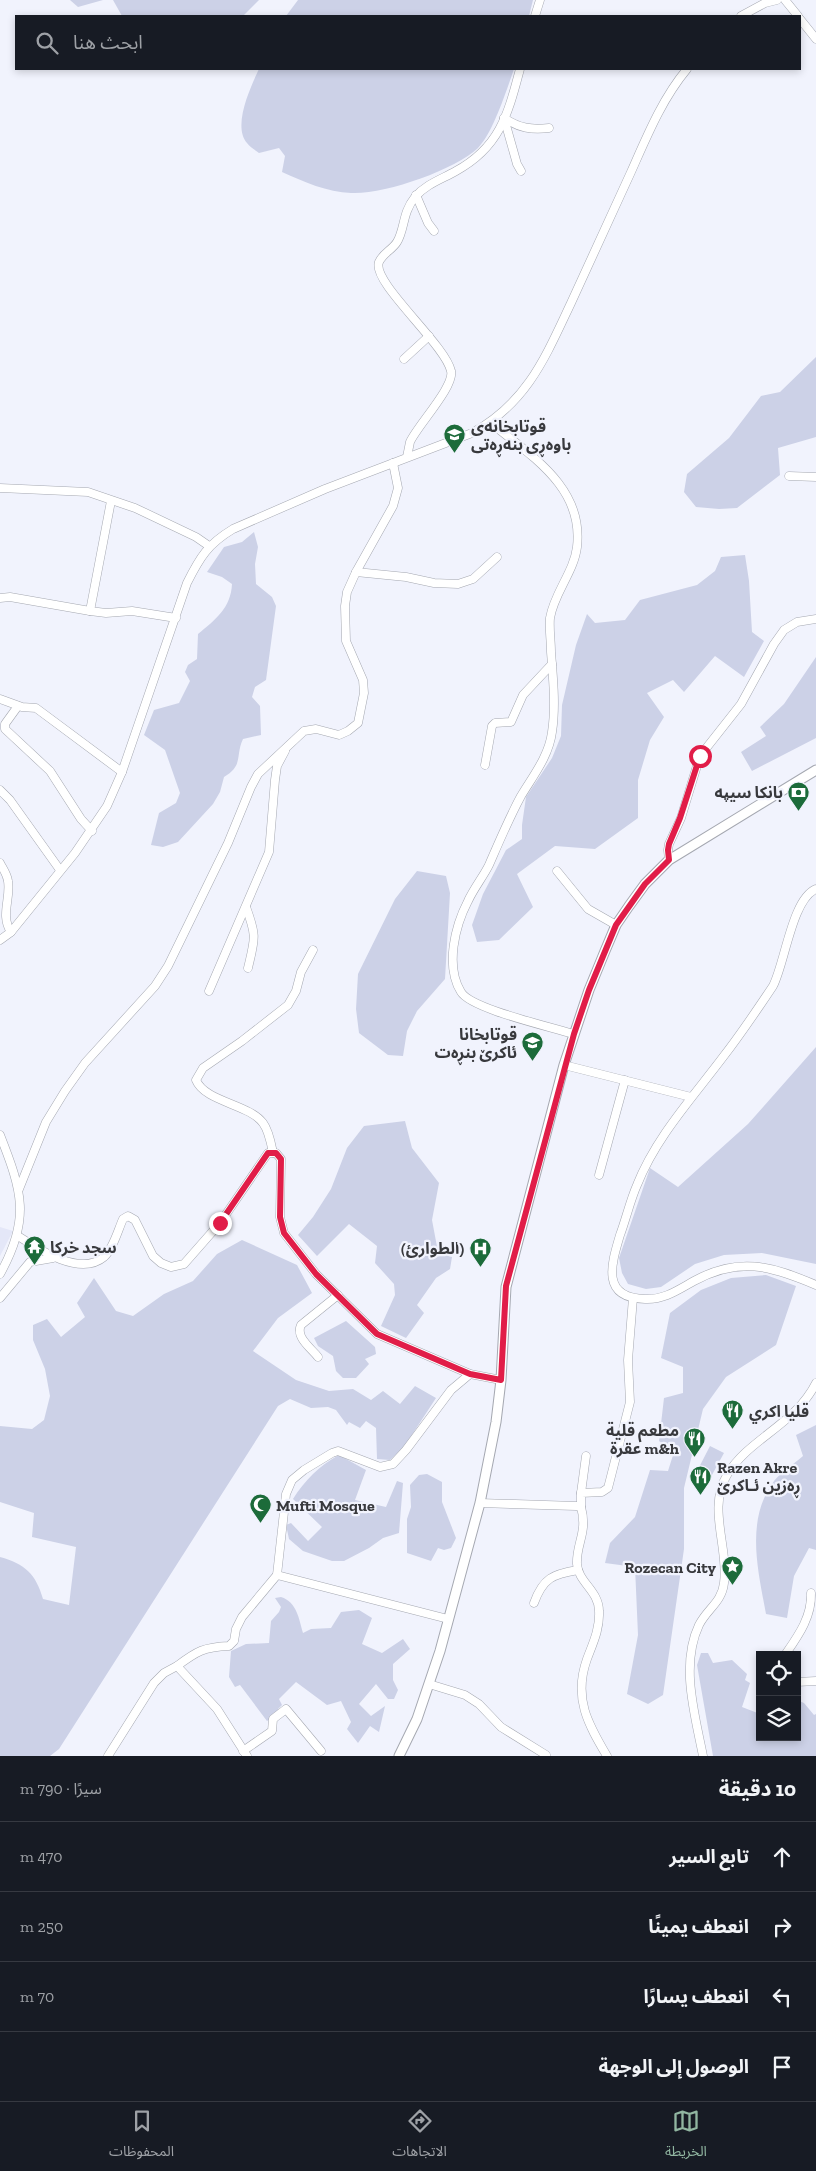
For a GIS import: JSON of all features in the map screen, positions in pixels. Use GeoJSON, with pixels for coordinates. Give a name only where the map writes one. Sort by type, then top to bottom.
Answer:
{"type":"FeatureCollection","features":[{"type":"Feature","properties":{"kind":"street"},"geometry":{"type":"LineString","coordinates":[[536,15],[540,0]]}},
{"type":"Feature","properties":{"kind":"street"},"geometry":{"type":"LineString","coordinates":[[743,15],[765,3],[776,0]]}},
{"type":"Feature","properties":{"kind":"street"},"geometry":{"type":"LineString","coordinates":[[785,0],[797,15]]}},
{"type":"Feature","properties":{"kind":"street"},"geometry":{"type":"LineString","coordinates":[[801,20],[816,39]]}},
{"type":"Feature","properties":{"kind":"street"},"geometry":{"type":"LineString","coordinates":[[407,457],[410,442],[450,382],[452,376],[446,360],[380,276],[378,268],[384,254],[397,242],[408,206],[416,195],[430,184],[471,163],[492,144],[504,118],[520,70]]}},
{"type":"Feature","properties":{"kind":"street"},"geometry":{"type":"LineString","coordinates":[[0,940],[11,932],[92,830],[107,806],[122,772],[187,583],[202,554],[219,538],[248,523],[325,489],[472,433],[491,423],[508,409],[527,387],[540,364],[567,312],[667,94],[686,70]]}},
{"type":"Feature","properties":{"kind":"street"},"geometry":{"type":"LineString","coordinates":[[504,118],[516,126],[526,129],[549,128]]}},
{"type":"Feature","properties":{"kind":"street"},"geometry":{"type":"LineString","coordinates":[[504,118],[517,164],[521,171]]}},
{"type":"Feature","properties":{"kind":"street"},"geometry":{"type":"LineString","coordinates":[[416,195],[428,223],[434,231]]}},
{"type":"Feature","properties":{"kind":"street"},"geometry":{"type":"LineString","coordinates":[[404,358],[429,336]]}},
{"type":"Feature","properties":{"kind":"street"},"geometry":{"type":"LineString","coordinates":[[491,423],[555,478],[570,497],[576,518],[577,548],[554,604],[550,619],[552,732],[543,761],[520,798],[487,867],[467,902],[457,931],[453,954],[454,975],[462,994],[482,1007],[574,1034]]}},
{"type":"Feature","properties":{"kind":"street"},"geometry":{"type":"LineString","coordinates":[[19,1189],[46,1122],[65,1091],[85,1063],[155,986],[168,966],[228,843],[250,787],[258,774],[295,738],[309,729],[339,735],[358,723],[364,693],[363,680],[346,641],[344,623],[347,592],[356,572],[394,506],[398,488],[393,463]]}},
{"type":"Feature","properties":{"kind":"street"},"geometry":{"type":"LineString","coordinates":[[789,476],[816,477]]}},
{"type":"Feature","properties":{"kind":"street"},"geometry":{"type":"LineString","coordinates":[[0,488],[88,492],[150,515],[196,537],[209,546]]}},
{"type":"Feature","properties":{"kind":"street"},"geometry":{"type":"LineString","coordinates":[[90,611],[111,502]]}},
{"type":"Feature","properties":{"kind":"street"},"geometry":{"type":"LineString","coordinates":[[356,572],[406,577],[434,583],[458,584],[472,579],[497,556]]}},
{"type":"Feature","properties":{"kind":"street"},"geometry":{"type":"LineString","coordinates":[[0,598],[10,597],[106,613],[148,612],[176,618]]}},
{"type":"Feature","properties":{"kind":"street"},"geometry":{"type":"LineString","coordinates":[[669,860],[669,844],[680,818],[700,756],[741,704],[774,644],[784,630],[796,622],[816,618]]}},
{"type":"Feature","properties":{"kind":"street"},"geometry":{"type":"LineString","coordinates":[[485,765],[492,726],[495,723],[511,722],[523,695],[552,664]]}},
{"type":"Feature","properties":{"kind":"street"},"geometry":{"type":"LineString","coordinates":[[0,699],[18,706],[36,708],[122,772]]}},
{"type":"Feature","properties":{"kind":"street"},"geometry":{"type":"LineString","coordinates":[[18,706],[5,724],[5,729],[50,771],[81,819],[92,830]]}},
{"type":"Feature","properties":{"kind":"street"},"geometry":{"type":"LineString","coordinates":[[209,991],[269,852],[277,766],[286,747]]}},
{"type":"Feature","properties":{"kind":"street"},"geometry":{"type":"LineString","coordinates":[[399,1756],[417,1719],[429,1684],[480,1503],[496,1422],[501,1380],[506,1286],[564,1064],[589,990],[616,925],[645,884],[669,860],[816,770]]}},
{"type":"Feature","properties":{"kind":"street"},"geometry":{"type":"LineString","coordinates":[[0,790],[10,800],[60,870]]}},
{"type":"Feature","properties":{"kind":"street"},"geometry":{"type":"LineString","coordinates":[[0,863],[9,883],[5,916],[6,925],[11,932]]}},
{"type":"Feature","properties":{"kind":"street"},"geometry":{"type":"LineString","coordinates":[[557,871],[588,909],[616,925]]}},
{"type":"Feature","properties":{"kind":"street"},"geometry":{"type":"LineString","coordinates":[[815,890],[802,904],[786,941],[780,973],[774,986],[724,1056],[691,1098],[643,1172],[613,1258],[611,1271],[612,1280],[616,1288],[633,1298],[660,1298],[707,1274],[733,1266],[745,1265],[778,1270],[816,1284]]}},
{"type":"Feature","properties":{"kind":"street"},"geometry":{"type":"LineString","coordinates":[[246,907],[253,928],[255,943],[248,968]]}},
{"type":"Feature","properties":{"kind":"street"},"geometry":{"type":"LineString","coordinates":[[273,1153],[271,1141],[264,1123],[205,1091],[198,1085],[196,1080],[202,1068],[242,1041],[288,1004],[296,991],[300,972],[313,950]]}},
{"type":"Feature","properties":{"kind":"street"},"geometry":{"type":"LineString","coordinates":[[564,1064],[691,1098]]}},
{"type":"Feature","properties":{"kind":"street"},"geometry":{"type":"LineString","coordinates":[[599,1175],[625,1080]]}},
{"type":"Feature","properties":{"kind":"street"},"geometry":{"type":"LineString","coordinates":[[0,1135],[19,1189],[21,1207],[18,1236],[0,1274]]}},
{"type":"Feature","properties":{"kind":"street"},"geometry":{"type":"LineString","coordinates":[[0,1298],[30,1262],[56,1258],[92,1263],[103,1258],[108,1252],[123,1219],[128,1216],[135,1220],[153,1256],[171,1267],[184,1264],[220,1223],[268,1153],[276,1153],[281,1159],[280,1217],[284,1233],[316,1274],[377,1334],[470,1374],[501,1380]]}},
{"type":"Feature","properties":{"kind":"street"},"geometry":{"type":"LineString","coordinates":[[18,1236],[39,1250],[56,1258]]}},
{"type":"Feature","properties":{"kind":"street"},"geometry":{"type":"LineString","coordinates":[[318,1357],[300,1335],[299,1330],[301,1325],[338,1295]]}},
{"type":"Feature","properties":{"kind":"street"},"geometry":{"type":"LineString","coordinates":[[581,1494],[602,1492],[608,1488],[630,1402],[628,1360],[633,1298]]}},
{"type":"Feature","properties":{"kind":"street"},"geometry":{"type":"LineString","coordinates":[[108,1756],[154,1683],[164,1673],[192,1655],[209,1647],[229,1646],[234,1641],[236,1629],[242,1617],[277,1575],[286,1494],[292,1480],[332,1452],[338,1451],[380,1467],[392,1464],[406,1450],[452,1390],[470,1374]]}},
{"type":"Feature","properties":{"kind":"street"},"geometry":{"type":"LineString","coordinates":[[702,1756],[693,1700],[690,1666],[699,1625],[721,1597],[724,1585],[726,1572],[718,1502],[720,1490],[726,1476],[734,1465],[800,1408],[816,1383]]}},
{"type":"Feature","properties":{"kind":"street"},"geometry":{"type":"LineString","coordinates":[[586,1456],[581,1494],[584,1526],[578,1552],[578,1570],[598,1600],[600,1611],[596,1638],[583,1672],[582,1704],[591,1728],[607,1756]]}},
{"type":"Feature","properties":{"kind":"street"},"geometry":{"type":"LineString","coordinates":[[480,1503],[576,1506],[581,1508]]}},
{"type":"Feature","properties":{"kind":"street"},"geometry":{"type":"LineString","coordinates":[[534,1603],[545,1581],[553,1576],[578,1570]]}},
{"type":"Feature","properties":{"kind":"street"},"geometry":{"type":"LineString","coordinates":[[277,1575],[448,1619]]}},
{"type":"Feature","properties":{"kind":"street"},"geometry":{"type":"LineString","coordinates":[[788,1651],[802,1629],[809,1612],[811,1593]]}},
{"type":"Feature","properties":{"kind":"street"},"geometry":{"type":"LineString","coordinates":[[177,1666],[217,1709],[245,1753],[272,1731],[273,1719],[286,1709],[321,1751]]}},
{"type":"Feature","properties":{"kind":"street"},"geometry":{"type":"LineString","coordinates":[[801,1682],[816,1681]]}},
{"type":"Feature","properties":{"kind":"street"},"geometry":{"type":"LineString","coordinates":[[429,1684],[465,1695],[479,1704],[501,1727],[546,1755]]}},
{"type":"Feature","properties":{"kind":"shaded area"},"geometry":{"type":"Polygon","coordinates":[[[70,0],[103,0],[78,7],[70,0]]]}},
{"type":"Feature","properties":{"kind":"shaded area"},"geometry":{"type":"Polygon","coordinates":[[[113,0],[259,0],[244,15],[121,15],[113,0]]]}},
{"type":"Feature","properties":{"kind":"shaded area"},"geometry":{"type":"Polygon","coordinates":[[[298,0],[533,0],[529,15],[287,15],[298,0]]]}},
{"type":"Feature","properties":{"kind":"shaded area"},"geometry":{"type":"Polygon","coordinates":[[[259,70],[514,70],[489,132],[478,148],[453,165],[418,180],[365,193],[324,189],[307,183],[282,172],[285,156],[279,148],[259,153],[251,147],[243,136],[241,127],[244,106],[259,70]]]}},
{"type":"Feature","properties":{"kind":"shaded area"},"geometry":{"type":"Polygon","coordinates":[[[816,357],[816,437],[778,448],[780,475],[737,508],[696,507],[684,492],[687,474],[729,438],[761,396],[780,392],[816,357]]]}},
{"type":"Feature","properties":{"kind":"shaded area"},"geometry":{"type":"Polygon","coordinates":[[[254,532],[258,547],[255,564],[256,584],[272,597],[276,606],[266,680],[255,687],[252,697],[260,706],[261,735],[243,739],[237,764],[224,777],[220,792],[213,804],[178,842],[163,847],[151,845],[159,813],[176,803],[180,793],[165,750],[144,735],[154,710],[179,703],[190,681],[185,672],[188,665],[197,659],[198,634],[221,613],[229,600],[232,584],[222,577],[207,572],[224,547],[242,542],[254,532]]]}},
{"type":"Feature","properties":{"kind":"shaded area"},"geometry":{"type":"Polygon","coordinates":[[[745,555],[749,581],[752,632],[764,641],[744,677],[715,656],[684,692],[673,680],[647,693],[664,717],[650,740],[638,780],[638,818],[595,849],[555,846],[517,874],[533,907],[499,940],[477,942],[472,925],[483,894],[506,850],[522,839],[526,797],[552,758],[561,736],[562,705],[576,645],[587,614],[595,623],[625,620],[640,600],[697,585],[715,571],[721,557],[745,555]]]}},
{"type":"Feature","properties":{"kind":"shaded area"},"geometry":{"type":"Polygon","coordinates":[[[816,657],[816,738],[752,771],[741,752],[766,736],[760,727],[784,704],[816,657]]]}},
{"type":"Feature","properties":{"kind":"shaded area"},"geometry":{"type":"Polygon","coordinates":[[[417,871],[446,876],[450,893],[445,979],[417,1011],[407,1031],[403,1056],[388,1055],[359,1033],[356,1009],[358,974],[395,899],[417,871]]]}},
{"type":"Feature","properties":{"kind":"shaded area"},"geometry":{"type":"Polygon","coordinates":[[[816,1047],[816,1264],[762,1253],[724,1255],[695,1264],[661,1287],[646,1289],[628,1284],[622,1273],[619,1258],[650,1168],[678,1187],[748,1124],[816,1047]]]}},
{"type":"Feature","properties":{"kind":"shaded area"},"geometry":{"type":"Polygon","coordinates":[[[405,1121],[412,1148],[439,1183],[432,1220],[438,1252],[452,1257],[450,1269],[436,1278],[417,1305],[424,1313],[406,1338],[381,1326],[395,1295],[394,1284],[375,1263],[377,1246],[349,1224],[317,1256],[298,1235],[313,1217],[331,1189],[347,1148],[364,1126],[405,1121]]]}},
{"type":"Feature","properties":{"kind":"shaded area"},"geometry":{"type":"Polygon","coordinates":[[[0,1227],[13,1231],[0,1256],[0,1227]]]}},
{"type":"Feature","properties":{"kind":"shaded area"},"geometry":{"type":"Polygon","coordinates":[[[242,1240],[297,1265],[312,1293],[278,1318],[253,1351],[296,1380],[329,1391],[353,1389],[371,1400],[383,1391],[400,1404],[415,1386],[436,1398],[404,1447],[390,1460],[377,1459],[376,1428],[366,1421],[360,1428],[349,1422],[347,1425],[336,1410],[328,1407],[311,1408],[290,1399],[278,1406],[59,1749],[50,1756],[0,1756],[0,1557],[16,1563],[28,1571],[37,1583],[43,1599],[69,1605],[76,1547],[32,1537],[34,1513],[0,1502],[0,1426],[32,1429],[44,1420],[50,1396],[45,1369],[33,1340],[33,1325],[47,1319],[61,1337],[85,1317],[77,1303],[94,1278],[116,1311],[133,1316],[164,1294],[193,1281],[217,1254],[242,1240]]]}},
{"type":"Feature","properties":{"kind":"shaded area"},"geometry":{"type":"Polygon","coordinates":[[[766,1275],[796,1286],[776,1345],[726,1377],[703,1409],[684,1488],[684,1549],[663,1695],[648,1704],[627,1694],[638,1635],[635,1567],[605,1563],[610,1543],[635,1517],[650,1470],[668,1471],[674,1452],[659,1441],[664,1398],[683,1393],[683,1367],[661,1358],[670,1313],[701,1290],[731,1278],[766,1275]]]}},
{"type":"Feature","properties":{"kind":"shaded area"},"geometry":{"type":"Polygon","coordinates":[[[346,1321],[375,1347],[376,1354],[365,1359],[369,1364],[356,1378],[343,1378],[336,1371],[333,1356],[318,1346],[314,1338],[346,1321]]]}},
{"type":"Feature","properties":{"kind":"shaded area"},"geometry":{"type":"Polygon","coordinates":[[[816,1425],[816,1550],[809,1548],[794,1576],[787,1618],[766,1614],[757,1563],[756,1546],[759,1512],[765,1496],[774,1481],[803,1456],[796,1435],[816,1425]]]}},
{"type":"Feature","properties":{"kind":"shaded area"},"geometry":{"type":"Polygon","coordinates":[[[710,1446],[724,1453],[707,1484],[693,1479],[710,1446]]]}},
{"type":"Feature","properties":{"kind":"shaded area"},"geometry":{"type":"Polygon","coordinates":[[[339,1455],[366,1470],[355,1500],[386,1507],[397,1481],[403,1483],[399,1533],[383,1538],[369,1548],[344,1561],[332,1561],[303,1551],[289,1539],[286,1525],[291,1523],[308,1541],[322,1527],[293,1499],[313,1474],[339,1455]]]}},
{"type":"Feature","properties":{"kind":"shaded area"},"geometry":{"type":"Polygon","coordinates":[[[427,1474],[442,1482],[442,1502],[456,1538],[451,1548],[444,1550],[438,1548],[431,1561],[407,1553],[407,1519],[411,1507],[410,1485],[419,1475],[427,1474]]]}},
{"type":"Feature","properties":{"kind":"shaded area"},"geometry":{"type":"Polygon","coordinates":[[[281,1597],[294,1607],[303,1633],[311,1629],[331,1628],[341,1612],[359,1610],[372,1618],[362,1644],[382,1653],[403,1639],[410,1649],[393,1664],[393,1680],[398,1690],[394,1699],[388,1699],[376,1684],[359,1704],[371,1716],[385,1706],[379,1732],[370,1726],[358,1743],[347,1729],[351,1722],[341,1701],[327,1705],[296,1682],[279,1699],[282,1705],[278,1709],[279,1712],[267,1721],[240,1685],[235,1687],[229,1677],[231,1651],[246,1644],[269,1643],[271,1621],[281,1607],[275,1598],[281,1597]]]}},
{"type":"Feature","properties":{"kind":"shaded area"},"geometry":{"type":"Polygon","coordinates":[[[701,1653],[708,1653],[713,1663],[732,1660],[747,1674],[745,1680],[750,1683],[742,1707],[756,1712],[756,1741],[801,1741],[801,1702],[804,1703],[814,1715],[816,1714],[816,1756],[713,1756],[697,1665],[701,1653]]]}},
{"type":"Feature","properties":{"kind":"place","name":"قوتابخانەی باوەڕی بنەڕەتی"},"geometry":{"type":"Point","coordinates":[455,454]}},
{"type":"Feature","properties":{"kind":"place","name":"بانکا سیپە"},"geometry":{"type":"Point","coordinates":[799,811]}},
{"type":"Feature","properties":{"kind":"place","name":"قوتابخانا ئاکرێ بنڕەت"},"geometry":{"type":"Point","coordinates":[533,1062]}},
{"type":"Feature","properties":{"kind":"place","name":"سجد خركا"},"geometry":{"type":"Point","coordinates":[34,1266]}},
{"type":"Feature","properties":{"kind":"place","name":"(الطوارئ)"},"geometry":{"type":"Point","coordinates":[480,1267]}},
{"type":"Feature","properties":{"kind":"place","name":"قليا اكري"},"geometry":{"type":"Point","coordinates":[733,1430]}},
{"type":"Feature","properties":{"kind":"place","name":"مطعم قلية عقرة m&h"},"geometry":{"type":"Point","coordinates":[695,1458]}},
{"type":"Feature","properties":{"kind":"place","name":"Razen Akre ڕەزین ئـاکرێ"},"geometry":{"type":"Point","coordinates":[701,1495]}},
{"type":"Feature","properties":{"kind":"place","name":"Mufti Mosque"},"geometry":{"type":"Point","coordinates":[260,1524]}},
{"type":"Feature","properties":{"kind":"place","name":"Rozecan City"},"geometry":{"type":"Point","coordinates":[732,1586]}},
{"type":"Feature","properties":{"kind":"route"},"geometry":{"type":"LineString","coordinates":[[220,1223],[268,1153],[276,1153],[281,1159],[280,1217],[284,1233],[316,1274],[377,1334],[394,1343],[470,1374],[501,1380],[506,1286],[564,1064],[589,990],[616,925],[645,884],[669,860],[669,844],[680,818],[700,756]]}}]}
